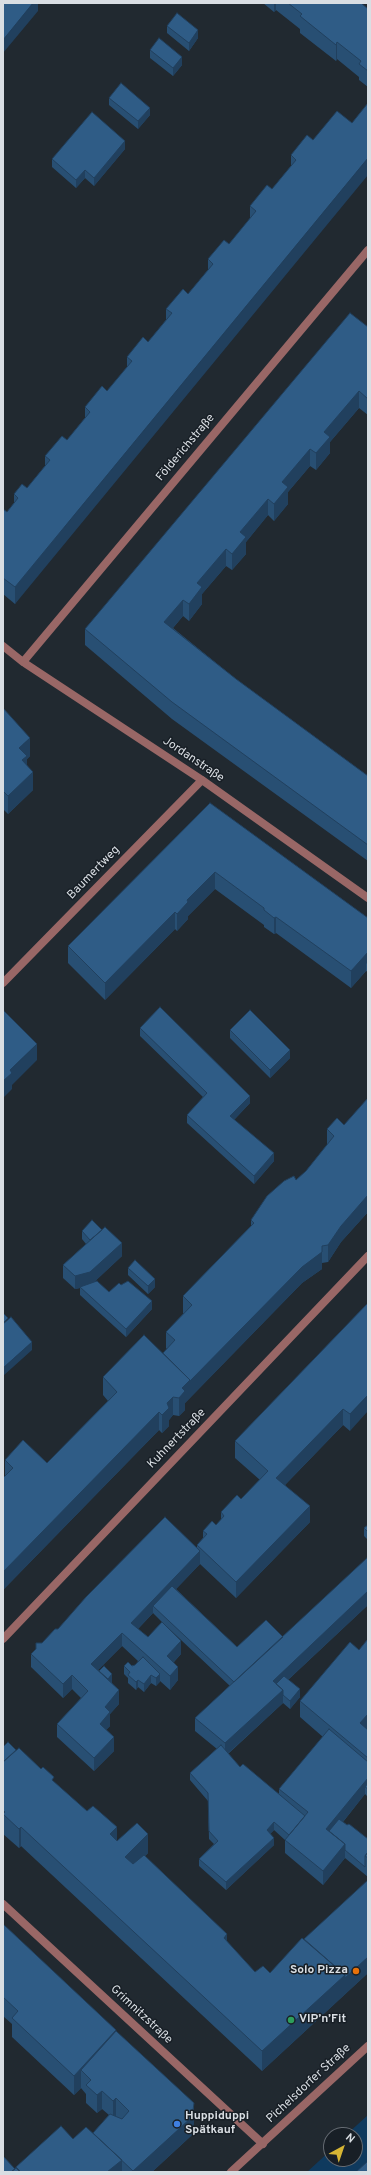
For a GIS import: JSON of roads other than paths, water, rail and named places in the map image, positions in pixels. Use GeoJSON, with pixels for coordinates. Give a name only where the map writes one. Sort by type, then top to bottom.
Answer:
{"type":"FeatureCollection","features":[{"type":"Feature","properties":{"kind":"street","name":"Földerichstraße"},"geometry":{"type":"LineString","coordinates":[[23,662],[368,250]]}},
{"type":"Feature","properties":{"kind":"street","name":"Jordanstraße"},"geometry":{"type":"LineString","coordinates":[[3,646],[23,662],[202,780],[368,898]]}},
{"type":"Feature","properties":{"kind":"street","name":"Baumertweg"},"geometry":{"type":"LineString","coordinates":[[3,983],[202,780]]}},
{"type":"Feature","properties":{"kind":"street","name":"Kuhnertstraße"},"geometry":{"type":"LineString","coordinates":[[3,1639],[368,1256]]}},
{"type":"Feature","properties":{"kind":"street","name":"Grimnitzstraße"},"geometry":{"type":"LineString","coordinates":[[3,1904],[263,2144]]}},
{"type":"Feature","properties":{"kind":"street","name":"Pichelsdorfer Straße"},"geometry":{"type":"LineString","coordinates":[[231,2172],[368,2046]]}},
{"type":"Feature","properties":{"kind":"place","name":"Solo Pizza"},"geometry":{"type":"Point","coordinates":[356,1971]}},
{"type":"Feature","properties":{"kind":"place","name":"VIP’n’Fit"},"geometry":{"type":"Point","coordinates":[291,2020]}},
{"type":"Feature","properties":{"kind":"place","name":"Huppiduppi Spätkauf"},"geometry":{"type":"Point","coordinates":[177,2124]}}]}
